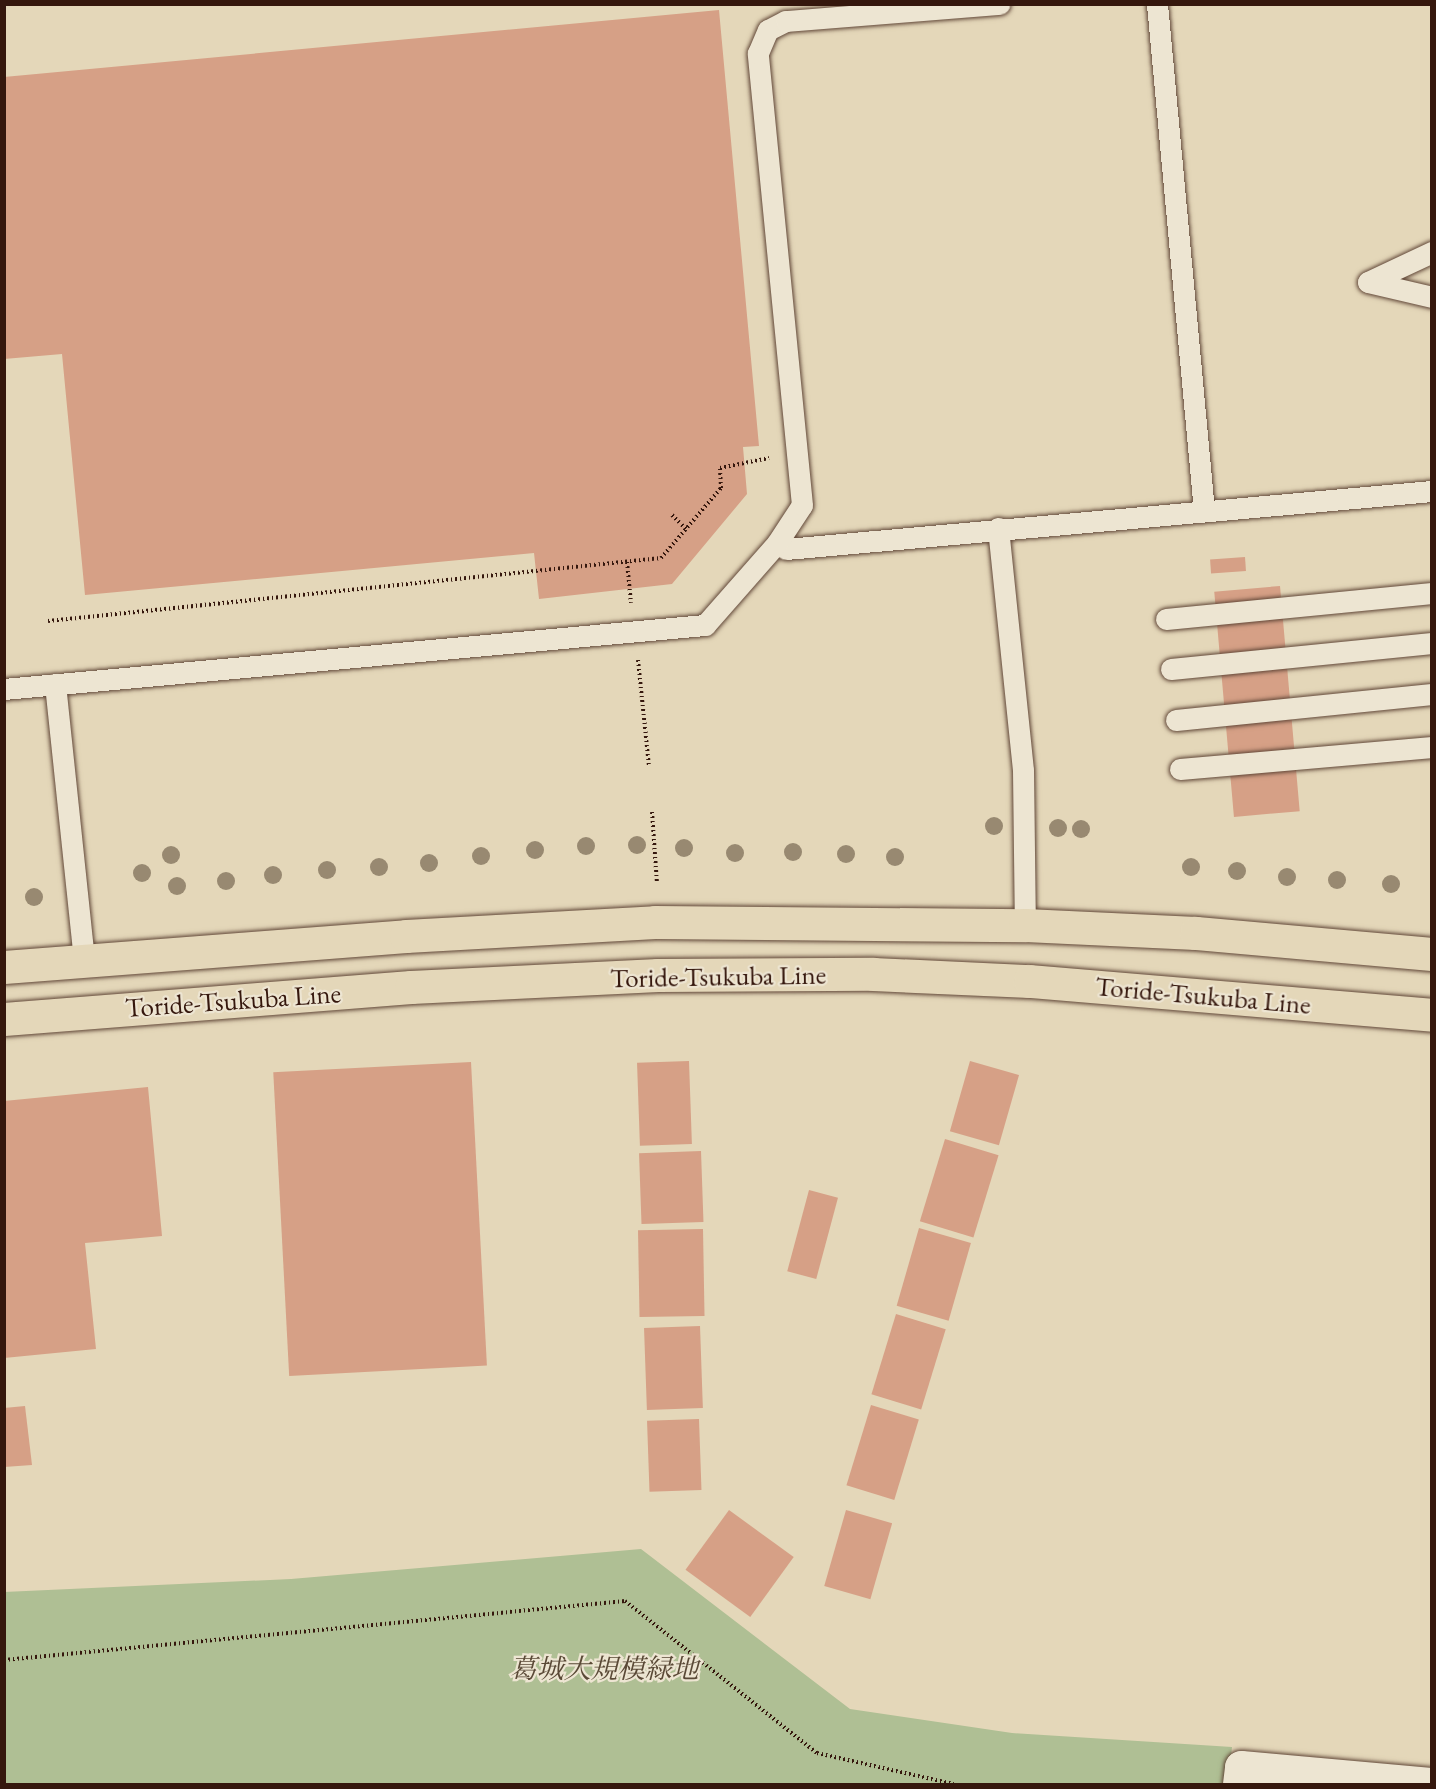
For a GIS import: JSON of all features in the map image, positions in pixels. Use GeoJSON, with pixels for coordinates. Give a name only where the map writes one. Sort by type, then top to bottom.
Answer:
{"type":"FeatureCollection","features":[{"type":"Feature","properties":{"kind":"main road","name":"Toride-Tsukuba Line"},"geometry":{"type":"LineString","coordinates":[[4,967],[655,922],[1025,925],[1197,933],[1431,954]]}},
{"type":"Feature","properties":{"kind":"main road","name":"Toride-Tsukuba Line"},"geometry":{"type":"LineString","coordinates":[[4,1018],[411,987],[658,975],[873,974],[1030,981],[1431,1015]]}},
{"type":"Feature","properties":{"kind":"street"},"geometry":{"type":"LineString","coordinates":[[1239,1785],[1240,1767],[1430,1785]]}},
{"type":"Feature","properties":{"kind":"lane"},"geometry":{"type":"LineString","coordinates":[[4,689],[482,649],[705,625],[777,543],[802,505],[758,52],[768,30],[786,21],[999,4]]}},
{"type":"Feature","properties":{"kind":"lane"},"geometry":{"type":"LineString","coordinates":[[1157,4],[1204,510]]}},
{"type":"Feature","properties":{"kind":"lane"},"geometry":{"type":"LineString","coordinates":[[1431,252],[1368,282],[1431,297]]}},
{"type":"Feature","properties":{"kind":"lane"},"geometry":{"type":"LineString","coordinates":[[786,549],[998,528],[1431,491]]}},
{"type":"Feature","properties":{"kind":"lane"},"geometry":{"type":"LineString","coordinates":[[998,528],[1023,770],[1025,925]]}},
{"type":"Feature","properties":{"kind":"lane"},"geometry":{"type":"LineString","coordinates":[[1166,618],[1431,593]]}},
{"type":"Feature","properties":{"kind":"lane"},"geometry":{"type":"LineString","coordinates":[[1171,669],[1431,643]]}},
{"type":"Feature","properties":{"kind":"lane"},"geometry":{"type":"LineString","coordinates":[[55,684],[84,960]]}},
{"type":"Feature","properties":{"kind":"lane"},"geometry":{"type":"LineString","coordinates":[[1176,720],[1431,694]]}},
{"type":"Feature","properties":{"kind":"lane"},"geometry":{"type":"LineString","coordinates":[[1180,769],[1431,747]]}},
{"type":"Feature","properties":{"kind":"path"},"geometry":{"type":"LineString","coordinates":[[48,621],[662,558],[721,488],[720,468],[770,459],[768,448]]}},
{"type":"Feature","properties":{"kind":"path"},"geometry":{"type":"LineString","coordinates":[[672,515],[687,530]]}},
{"type":"Feature","properties":{"kind":"path"},"geometry":{"type":"LineString","coordinates":[[627,561],[631,606]]}},
{"type":"Feature","properties":{"kind":"path"},"geometry":{"type":"LineString","coordinates":[[638,660],[649,766]]}},
{"type":"Feature","properties":{"kind":"path"},"geometry":{"type":"LineString","coordinates":[[652,812],[657,884]]}},
{"type":"Feature","properties":{"kind":"path"},"geometry":{"type":"LineString","coordinates":[[4,1659],[625,1601],[817,1753],[954,1785]]}},
{"type":"Feature","properties":{"kind":"green space","name":"葛城大規模緑地"},"geometry":{"type":"Polygon","coordinates":[[[641,1549],[850,1709],[1012,1733],[1232,1747],[1228,1784],[5,1784],[4,1592],[291,1579],[641,1549]]]}},
{"type":"Feature","properties":{"kind":"building"},"geometry":{"type":"Polygon","coordinates":[[[719,10],[759,446],[743,447],[747,494],[672,584],[539,599],[534,553],[85,595],[62,354],[4,359],[4,77],[719,10]]]}},
{"type":"Feature","properties":{"kind":"building"},"geometry":{"type":"Polygon","coordinates":[[[1245,557],[1246,571],[1211,573],[1210,559],[1245,557]]]}},
{"type":"Feature","properties":{"kind":"building"},"geometry":{"type":"Polygon","coordinates":[[[1280,586],[1300,811],[1234,817],[1214,592],[1280,586]]]}},
{"type":"Feature","properties":{"kind":"building"},"geometry":{"type":"Polygon","coordinates":[[[689,1061],[692,1144],[640,1146],[637,1063],[689,1061]]]}},
{"type":"Feature","properties":{"kind":"building"},"geometry":{"type":"Polygon","coordinates":[[[970,1061],[1019,1075],[999,1145],[950,1131],[970,1061]]]}},
{"type":"Feature","properties":{"kind":"building"},"geometry":{"type":"Polygon","coordinates":[[[471,1062],[487,1366],[289,1376],[273,1072],[471,1062]]]}},
{"type":"Feature","properties":{"kind":"building"},"geometry":{"type":"Polygon","coordinates":[[[148,1087],[162,1236],[85,1243],[96,1349],[4,1358],[4,1101],[148,1087]]]}},
{"type":"Feature","properties":{"kind":"building"},"geometry":{"type":"Polygon","coordinates":[[[945,1139],[999,1155],[973,1238],[920,1221],[945,1139]]]}},
{"type":"Feature","properties":{"kind":"building"},"geometry":{"type":"Polygon","coordinates":[[[701,1151],[703,1222],[642,1224],[639,1153],[701,1151]]]}},
{"type":"Feature","properties":{"kind":"building"},"geometry":{"type":"Polygon","coordinates":[[[809,1190],[838,1198],[816,1279],[787,1271],[809,1190]]]}},
{"type":"Feature","properties":{"kind":"building"},"geometry":{"type":"Polygon","coordinates":[[[919,1228],[971,1243],[949,1321],[897,1306],[919,1228]]]}},
{"type":"Feature","properties":{"kind":"building"},"geometry":{"type":"Polygon","coordinates":[[[703,1229],[705,1316],[640,1317],[638,1230],[703,1229]]]}},
{"type":"Feature","properties":{"kind":"building"},"geometry":{"type":"Polygon","coordinates":[[[896,1314],[946,1329],[921,1410],[871,1394],[896,1314]]]}},
{"type":"Feature","properties":{"kind":"building"},"geometry":{"type":"Polygon","coordinates":[[[700,1326],[703,1408],[647,1410],[644,1328],[700,1326]]]}},
{"type":"Feature","properties":{"kind":"building"},"geometry":{"type":"Polygon","coordinates":[[[871,1405],[919,1420],[894,1500],[846,1485],[871,1405]]]}},
{"type":"Feature","properties":{"kind":"building"},"geometry":{"type":"Polygon","coordinates":[[[25,1406],[32,1465],[4,1467],[4,1408],[25,1406]]]}},
{"type":"Feature","properties":{"kind":"building"},"geometry":{"type":"Polygon","coordinates":[[[699,1419],[701,1490],[650,1492],[647,1421],[699,1419]]]}},
{"type":"Feature","properties":{"kind":"building"},"geometry":{"type":"Polygon","coordinates":[[[729,1510],[794,1557],[750,1617],[686,1570],[729,1510]]]}},
{"type":"Feature","properties":{"kind":"building"},"geometry":{"type":"Polygon","coordinates":[[[846,1510],[892,1523],[870,1599],[824,1586],[846,1510]]]}}]}
